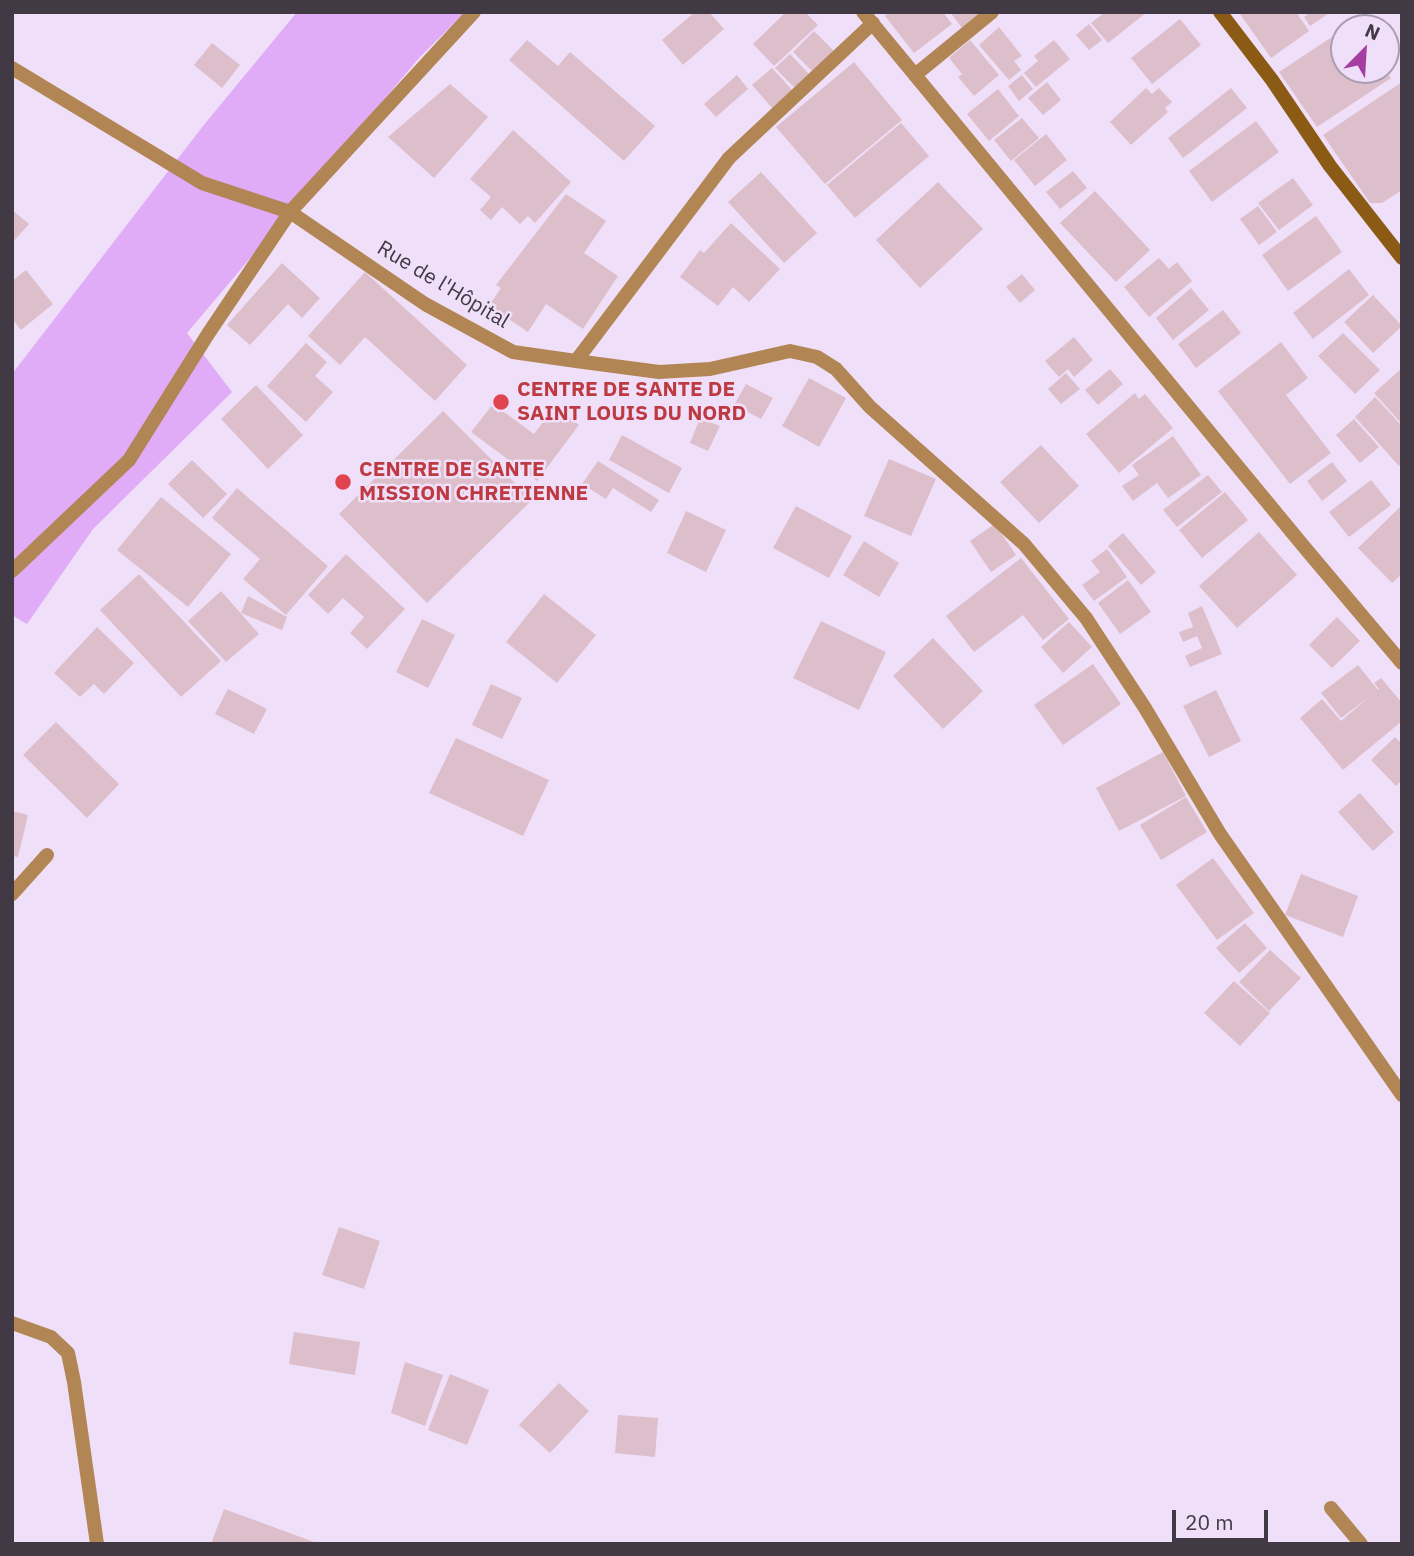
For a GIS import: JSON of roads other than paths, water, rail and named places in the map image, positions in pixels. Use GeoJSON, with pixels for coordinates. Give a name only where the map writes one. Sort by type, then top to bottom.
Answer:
{"type":"FeatureCollection","features":[{"type":"Feature","properties":{"kind":"main road"},"geometry":{"type":"LineString","coordinates":[[1220,12],[1272,80],[1330,166],[1399,250]]}},
{"type":"Feature","properties":{"kind":"street"},"geometry":{"type":"LineString","coordinates":[[12,571],[129,460],[208,334],[290,212],[474,12]]}},
{"type":"Feature","properties":{"kind":"street"},"geometry":{"type":"LineString","coordinates":[[915,75],[992,12]]}},
{"type":"Feature","properties":{"kind":"street"},"geometry":{"type":"LineString","coordinates":[[576,361],[729,158],[868,18],[1402,663]]}},
{"type":"Feature","properties":{"kind":"street","name":"Rue de l'Hôpital"},"geometry":{"type":"LineString","coordinates":[[12,68],[202,183],[290,212],[425,304],[513,352],[659,372],[710,369],[790,351],[817,357],[836,369],[870,407],[1024,544],[1086,618],[1145,708],[1220,834],[1402,1096]]}},
{"type":"Feature","properties":{"kind":"street"},"geometry":{"type":"LineString","coordinates":[[12,894],[47,855]]}},
{"type":"Feature","properties":{"kind":"street"},"geometry":{"type":"LineString","coordinates":[[12,1323],[51,1337],[68,1353],[97,1544]]}},
{"type":"Feature","properties":{"kind":"street"},"geometry":{"type":"LineString","coordinates":[[1331,1507],[1361,1544]]}},
{"type":"Feature","properties":{"kind":"place","name":"CENTRE DE SANTE DE SAINT LOUIS DU NORD"},"geometry":{"type":"Point","coordinates":[501,402]}},
{"type":"Feature","properties":{"kind":"place","name":"CENTRE DE SANTE MISSION CHRETIENNE"},"geometry":{"type":"Point","coordinates":[343,482]}}]}
